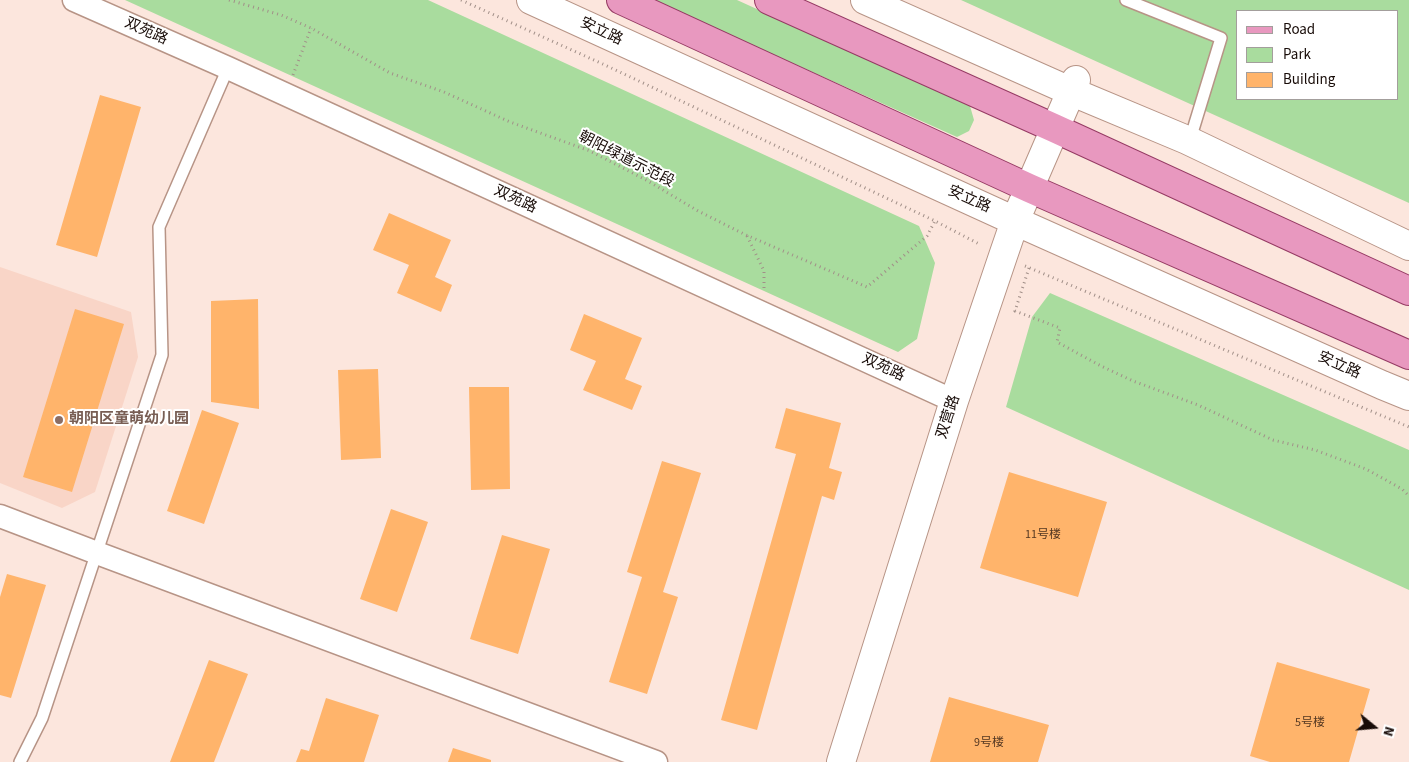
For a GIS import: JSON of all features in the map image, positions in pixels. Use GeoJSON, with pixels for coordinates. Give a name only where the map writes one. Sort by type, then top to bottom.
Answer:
{"type":"FeatureCollection","features":[{"type":"Feature","properties":{"kind":"main road"},"geometry":{"type":"LineString","coordinates":[[621,0],[1029,188],[1409,355]]}},
{"type":"Feature","properties":{"kind":"main road"},"geometry":{"type":"LineString","coordinates":[[769,0],[1409,291]]}},
{"type":"Feature","properties":{"kind":"street","name":"双苑路"},"geometry":{"type":"LineString","coordinates":[[74,0],[228,68],[954,401]]}},
{"type":"Feature","properties":{"kind":"street","name":"安立路"},"geometry":{"type":"LineString","coordinates":[[531,0],[1015,221],[1409,396]]}},
{"type":"Feature","properties":{"kind":"street"},"geometry":{"type":"LineString","coordinates":[[865,0],[1074,86],[1409,246]]}},
{"type":"Feature","properties":{"kind":"street","name":"双营路"},"geometry":{"type":"LineString","coordinates":[[841,762],[954,401],[1015,221],[1054,128],[1074,86]]}},
{"type":"Feature","properties":{"kind":"street"},"geometry":{"type":"LineString","coordinates":[[0,516],[97,554],[656,762]]}},
{"type":"Feature","properties":{"kind":"lane"},"geometry":{"type":"LineString","coordinates":[[1126,0],[1221,38],[1192,133],[1187,140]]}},
{"type":"Feature","properties":{"kind":"lane"},"geometry":{"type":"LineString","coordinates":[[20,762],[42,718],[162,355],[159,227],[228,68]]}},
{"type":"Feature","properties":{"kind":"path","name":"朝阳绿道示范段"},"geometry":{"type":"LineString","coordinates":[[229,0],[281,15],[310,28],[390,73],[444,92],[510,122],[590,151],[648,181],[698,211],[746,235],[867,287],[927,236],[935,221]]}},
{"type":"Feature","properties":{"kind":"path"},"geometry":{"type":"LineString","coordinates":[[461,0],[605,65],[935,221],[1029,268],[1409,427]]}},
{"type":"Feature","properties":{"kind":"path"},"geometry":{"type":"LineString","coordinates":[[285,95],[310,28]]}},
{"type":"Feature","properties":{"kind":"path"},"geometry":{"type":"LineString","coordinates":[[746,235],[764,271],[764,314]]}},
{"type":"Feature","properties":{"kind":"path"},"geometry":{"type":"LineString","coordinates":[[1029,268],[1015,311],[1060,328],[1056,342],[1133,381],[1198,405],[1273,440],[1315,450],[1366,469],[1402,489],[1409,496]]}},
{"type":"Feature","properties":{"kind":"shaded area","name":"朝阳区童萌幼儿园"},"geometry":{"type":"Polygon","coordinates":[[[0,267],[131,312],[138,357],[95,492],[62,508],[0,483],[0,267]]]}},
{"type":"Feature","properties":{"kind":"green space"},"geometry":{"type":"Polygon","coordinates":[[[125,0],[428,0],[919,226],[935,263],[917,339],[898,352],[125,0]]]}},
{"type":"Feature","properties":{"kind":"green space"},"geometry":{"type":"Polygon","coordinates":[[[652,0],[737,0],[970,106],[974,120],[969,131],[957,137],[652,0]]]}},
{"type":"Feature","properties":{"kind":"green space"},"geometry":{"type":"Polygon","coordinates":[[[961,0],[1409,0],[1409,203],[961,0]]]}},
{"type":"Feature","properties":{"kind":"green space"},"geometry":{"type":"Polygon","coordinates":[[[1050,293],[1409,450],[1409,590],[1006,407],[1032,317],[1050,293]]]}},
{"type":"Feature","properties":{"kind":"building"},"geometry":{"type":"Polygon","coordinates":[[[100,95],[141,107],[97,257],[56,245],[100,95]]]}},
{"type":"Feature","properties":{"kind":"building"},"geometry":{"type":"Polygon","coordinates":[[[389,213],[451,240],[435,277],[452,285],[441,312],[397,293],[409,265],[373,250],[389,213]]]}},
{"type":"Feature","properties":{"kind":"building"},"geometry":{"type":"Polygon","coordinates":[[[258,299],[259,409],[211,402],[211,301],[258,299]]]}},
{"type":"Feature","properties":{"kind":"building"},"geometry":{"type":"Polygon","coordinates":[[[75,309],[124,324],[72,492],[23,477],[75,309]]]}},
{"type":"Feature","properties":{"kind":"building"},"geometry":{"type":"Polygon","coordinates":[[[584,314],[642,338],[625,379],[642,386],[632,410],[583,390],[596,361],[570,350],[584,314]]]}},
{"type":"Feature","properties":{"kind":"building"},"geometry":{"type":"Polygon","coordinates":[[[378,369],[381,458],[341,460],[338,370],[378,369]]]}},
{"type":"Feature","properties":{"kind":"building"},"geometry":{"type":"Polygon","coordinates":[[[469,387],[509,387],[510,489],[471,490],[469,387]]]}},
{"type":"Feature","properties":{"kind":"building"},"geometry":{"type":"Polygon","coordinates":[[[786,408],[841,423],[829,468],[842,472],[834,500],[822,496],[757,730],[721,720],[796,454],[775,448],[786,408]]]}},
{"type":"Feature","properties":{"kind":"building"},"geometry":{"type":"Polygon","coordinates":[[[202,410],[239,423],[204,524],[167,511],[202,410]]]}},
{"type":"Feature","properties":{"kind":"building"},"geometry":{"type":"Polygon","coordinates":[[[662,461],[701,473],[663,592],[678,597],[647,694],[609,682],[642,577],[627,572],[662,461]]]}},
{"type":"Feature","properties":{"kind":"building"},"geometry":{"type":"Polygon","coordinates":[[[1009,472],[1107,502],[1078,597],[980,568],[1009,472]]]}},
{"type":"Feature","properties":{"kind":"building"},"geometry":{"type":"Polygon","coordinates":[[[391,509],[428,522],[397,612],[360,599],[391,509]]]}},
{"type":"Feature","properties":{"kind":"building"},"geometry":{"type":"Polygon","coordinates":[[[502,535],[550,549],[518,654],[470,639],[502,535]]]}},
{"type":"Feature","properties":{"kind":"building"},"geometry":{"type":"Polygon","coordinates":[[[7,574],[46,585],[11,698],[0,695],[0,597],[7,574]]]}},
{"type":"Feature","properties":{"kind":"building"},"geometry":{"type":"Polygon","coordinates":[[[209,660],[248,674],[214,762],[170,762],[209,660]]]}},
{"type":"Feature","properties":{"kind":"building"},"geometry":{"type":"Polygon","coordinates":[[[1277,662],[1370,689],[1349,762],[1270,762],[1250,756],[1277,662]]]}},
{"type":"Feature","properties":{"kind":"building"},"geometry":{"type":"Polygon","coordinates":[[[949,697],[1049,725],[1038,762],[930,762],[949,697]]]}},
{"type":"Feature","properties":{"kind":"building"},"geometry":{"type":"Polygon","coordinates":[[[326,698],[379,715],[364,762],[296,762],[301,749],[309,751],[326,698]]]}},
{"type":"Feature","properties":{"kind":"building"},"geometry":{"type":"Polygon","coordinates":[[[453,748],[491,760],[491,762],[448,762],[453,748]]]}},
{"type":"Feature","properties":{"kind":"place","name":"朝阳区童萌幼儿园"},"geometry":{"type":"Point","coordinates":[59,420]}}]}
